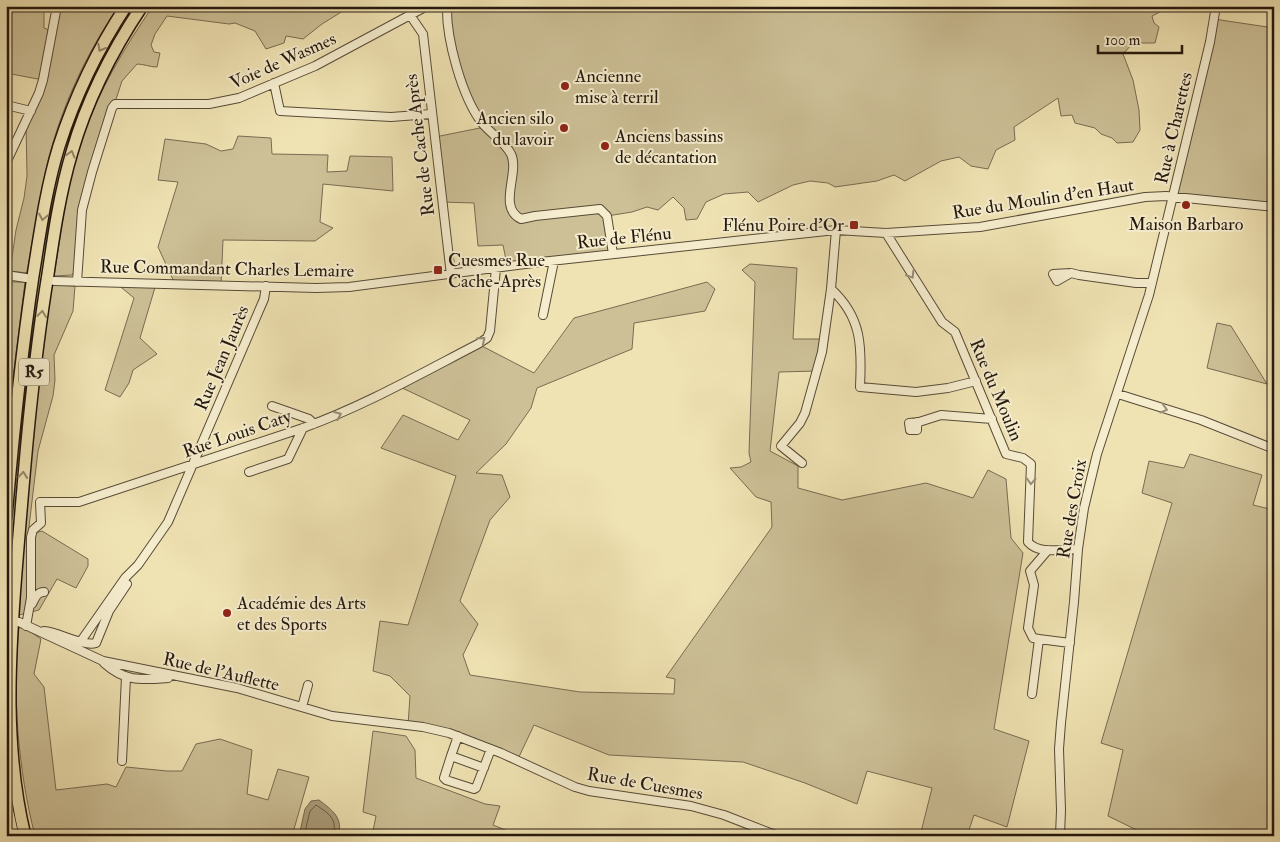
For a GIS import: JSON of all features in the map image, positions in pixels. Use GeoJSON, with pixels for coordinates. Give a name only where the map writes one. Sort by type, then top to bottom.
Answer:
{"type":"FeatureCollection","features":[{"type":"Feature","properties":{"kind":"highway","name":"R5"},"geometry":{"type":"LineString","coordinates":[[6,517],[23,348],[39,236],[51,177],[58,148],[79,92],[91,65],[126,6]]}},
{"type":"Feature","properties":{"kind":"highway","name":"R5"},"geometry":{"type":"LineString","coordinates":[[25,836],[16,792],[10,738],[9,681],[23,474],[36,358],[53,236],[64,180],[81,125],[104,71],[142,6]]}},
{"type":"Feature","properties":{"kind":"highway"},"geometry":{"type":"LineString","coordinates":[[6,804],[13,836]]}},
{"type":"Feature","properties":{"kind":"highway"},"geometry":{"type":"LineString","coordinates":[[6,829],[7,836]]}},
{"type":"Feature","properties":{"kind":"street"},"geometry":{"type":"LineString","coordinates":[[6,163],[31,111],[43,80],[57,6]]}},
{"type":"Feature","properties":{"kind":"street","name":"Voie de Wasmes"},"geometry":{"type":"LineString","coordinates":[[77,282],[82,210],[92,172],[112,108],[115,104],[218,104],[239,98],[315,66],[427,6]]}},
{"type":"Feature","properties":{"kind":"street"},"geometry":{"type":"LineString","coordinates":[[458,6],[447,7],[454,56],[471,107],[483,125],[505,146],[512,156],[510,198],[512,210],[516,217],[521,219],[584,209],[600,209],[607,216],[613,254]]}},
{"type":"Feature","properties":{"kind":"street","name":"Rue à Charettes"},"geometry":{"type":"LineString","coordinates":[[1173,197],[1210,42],[1216,6]]}},
{"type":"Feature","properties":{"kind":"street","name":"Rue de Cache Après"},"geometry":{"type":"LineString","coordinates":[[410,16],[423,34],[451,275]]}},
{"type":"Feature","properties":{"kind":"street"},"geometry":{"type":"LineString","coordinates":[[274,83],[280,110],[392,117],[431,114]]}},
{"type":"Feature","properties":{"kind":"street"},"geometry":{"type":"LineString","coordinates":[[6,105],[31,111]]}},
{"type":"Feature","properties":{"kind":"street","name":"Rue du Moulin d'en Haut"},"geometry":{"type":"LineString","coordinates":[[698,245],[836,230],[886,233],[980,227],[1134,199],[1173,197],[1274,207]]}},
{"type":"Feature","properties":{"kind":"street","name":"Rue des Croix"},"geometry":{"type":"LineString","coordinates":[[1060,836],[1059,749],[1078,549],[1084,508],[1097,454],[1118,394],[1152,284],[1173,197]]}},
{"type":"Feature","properties":{"kind":"street"},"geometry":{"type":"LineString","coordinates":[[802,463],[781,446],[800,423],[805,413],[822,352],[831,289],[836,230]]}},
{"type":"Feature","properties":{"kind":"street","name":"Rue du Moulin"},"geometry":{"type":"LineString","coordinates":[[886,233],[942,322],[955,332],[1006,454],[1024,458],[1032,464],[1028,542],[1039,550],[1078,549]]}},
{"type":"Feature","properties":{"kind":"street","name":"Rue de Flénu"},"geometry":{"type":"LineString","coordinates":[[496,268],[698,245]]}},
{"type":"Feature","properties":{"kind":"street","name":"Rue de Flénu"},"geometry":{"type":"LineString","coordinates":[[543,314],[554,261]]}},
{"type":"Feature","properties":{"kind":"street","name":"Rue Commandant Charles Lemaire"},"geometry":{"type":"LineString","coordinates":[[54,281],[316,288],[349,287],[496,268]]}},
{"type":"Feature","properties":{"kind":"street","name":"Rue Louis Caty"},"geometry":{"type":"LineString","coordinates":[[22,624],[30,608],[31,537],[33,530],[41,523],[40,502],[79,502],[303,428],[375,398],[487,338],[490,331],[496,268]]}},
{"type":"Feature","properties":{"kind":"street"},"geometry":{"type":"LineString","coordinates":[[1072,273],[1152,284]]}},
{"type":"Feature","properties":{"kind":"street"},"geometry":{"type":"LineString","coordinates":[[6,275],[26,278]]}},
{"type":"Feature","properties":{"kind":"street","name":"Rue Jean Jaurès"},"geometry":{"type":"LineString","coordinates":[[133,571],[132,578],[109,612],[96,642],[92,644],[81,641],[125,578],[133,571],[168,522],[264,300],[266,286]]}},
{"type":"Feature","properties":{"kind":"street"},"geometry":{"type":"LineString","coordinates":[[494,287],[497,292],[496,319]]}},
{"type":"Feature","properties":{"kind":"street"},"geometry":{"type":"LineString","coordinates":[[831,289],[842,299],[858,329],[861,363],[860,387],[916,392],[948,388],[976,380]]}},
{"type":"Feature","properties":{"kind":"street"},"geometry":{"type":"LineString","coordinates":[[1118,394],[1201,420],[1274,449]]}},
{"type":"Feature","properties":{"kind":"street"},"geometry":{"type":"LineString","coordinates":[[272,406],[312,420],[314,424]]}},
{"type":"Feature","properties":{"kind":"street"},"geometry":{"type":"LineString","coordinates":[[917,422],[941,415],[992,419]]}},
{"type":"Feature","properties":{"kind":"street"},"geometry":{"type":"LineString","coordinates":[[249,472],[288,459],[303,428]]}},
{"type":"Feature","properties":{"kind":"street"},"geometry":{"type":"LineString","coordinates":[[1048,550],[1030,572],[1034,585],[1028,628],[1033,638],[1070,642]]}},
{"type":"Feature","properties":{"kind":"street"},"geometry":{"type":"LineString","coordinates":[[30,608],[37,595],[40,592],[44,592]]}},
{"type":"Feature","properties":{"kind":"street","name":"Rue de l'Auflette"},"geometry":{"type":"LineString","coordinates":[[22,624],[103,661],[237,688],[332,716],[423,727]]}},
{"type":"Feature","properties":{"kind":"street"},"geometry":{"type":"LineString","coordinates":[[37,630],[52,631],[81,641]]}},
{"type":"Feature","properties":{"kind":"street"},"geometry":{"type":"LineString","coordinates":[[1032,694],[1039,639]]}},
{"type":"Feature","properties":{"kind":"street"},"geometry":{"type":"LineString","coordinates":[[103,661],[115,672],[126,678],[178,677]]}},
{"type":"Feature","properties":{"kind":"street"},"geometry":{"type":"LineString","coordinates":[[122,761],[126,678]]}},
{"type":"Feature","properties":{"kind":"street"},"geometry":{"type":"LineString","coordinates":[[302,707],[308,685]]}},
{"type":"Feature","properties":{"kind":"street","name":"Rue de Cuesmes"},"geometry":{"type":"LineString","coordinates":[[423,727],[458,736],[582,789],[691,806],[724,815],[778,836]]}},
{"type":"Feature","properties":{"kind":"street"},"geometry":{"type":"LineString","coordinates":[[458,736],[445,775],[446,780],[474,789],[491,749]]}},
{"type":"Feature","properties":{"kind":"street"},"geometry":{"type":"LineString","coordinates":[[451,756],[484,768]]}},
{"type":"Feature","properties":{"kind":"shaded area"},"geometry":{"type":"Polygon","coordinates":[[[6,6],[44,6],[44,28],[51,31],[57,6],[119,6],[85,62],[52,144],[27,273],[10,271],[27,176],[26,123],[43,80],[6,73],[6,6]]]}},
{"type":"Feature","properties":{"kind":"shaded area"},"geometry":{"type":"Polygon","coordinates":[[[153,6],[351,6],[322,24],[303,39],[286,36],[284,43],[266,49],[255,31],[235,23],[229,24],[167,16],[155,34],[151,45],[154,52],[160,53],[157,67],[137,64],[122,81],[87,188],[78,265],[72,275],[54,276],[68,191],[81,141],[95,105],[112,71],[153,6]]]}},
{"type":"Feature","properties":{"kind":"shaded area"},"geometry":{"type":"Polygon","coordinates":[[[457,6],[1164,6],[1164,10],[1152,16],[1154,23],[1159,27],[1155,43],[1133,43],[1123,54],[1133,80],[1139,110],[1140,130],[1133,142],[1117,143],[1112,138],[1101,134],[1095,128],[1075,123],[1072,115],[1061,116],[1058,98],[1014,127],[1015,140],[996,150],[988,169],[971,166],[959,157],[941,161],[905,181],[894,175],[877,181],[835,187],[828,183],[810,181],[793,185],[758,202],[748,192],[724,194],[706,202],[697,219],[686,220],[684,208],[673,197],[658,210],[647,207],[632,212],[607,216],[613,254],[507,265],[503,245],[478,246],[474,203],[443,202],[435,137],[485,127],[463,87],[447,8],[457,6]]]}},
{"type":"Feature","properties":{"kind":"shaded area"},"geometry":{"type":"Polygon","coordinates":[[[1214,19],[1274,28],[1274,207],[1173,197],[1214,19]]]}},
{"type":"Feature","properties":{"kind":"shaded area"},"geometry":{"type":"Polygon","coordinates":[[[238,136],[271,138],[272,154],[328,155],[327,172],[347,171],[350,156],[392,157],[393,191],[323,184],[320,222],[333,228],[315,241],[223,240],[221,285],[175,284],[158,247],[178,182],[158,180],[165,139],[206,144],[221,151],[233,149],[238,136]]]}},
{"type":"Feature","properties":{"kind":"shaded area"},"geometry":{"type":"Polygon","coordinates":[[[750,264],[797,268],[793,339],[825,339],[817,371],[779,372],[770,451],[798,466],[798,488],[842,500],[926,483],[973,498],[988,470],[1006,479],[1011,538],[1023,553],[994,729],[1029,741],[1007,827],[974,815],[967,836],[920,836],[932,788],[867,771],[857,804],[805,783],[743,762],[609,755],[534,725],[517,761],[449,733],[408,725],[410,696],[390,676],[373,671],[380,621],[408,625],[456,476],[381,448],[403,415],[458,440],[470,420],[398,386],[478,344],[534,373],[574,318],[707,282],[715,289],[705,311],[634,323],[632,349],[537,388],[531,408],[506,444],[476,473],[502,475],[510,497],[490,520],[460,601],[478,624],[463,655],[470,675],[580,692],[674,694],[675,679],[666,677],[772,527],[771,502],[756,497],[730,468],[741,467],[751,462],[749,453],[755,282],[742,270],[750,264]]]}},
{"type":"Feature","properties":{"kind":"shaded area"},"geometry":{"type":"Polygon","coordinates":[[[12,282],[25,282],[6,434],[6,346],[12,282]]]}},
{"type":"Feature","properties":{"kind":"shaded area"},"geometry":{"type":"Polygon","coordinates":[[[116,283],[156,284],[140,338],[157,354],[133,370],[129,383],[120,397],[105,390],[134,298],[116,283]]]}},
{"type":"Feature","properties":{"kind":"shaded area"},"geometry":{"type":"Polygon","coordinates":[[[52,285],[75,286],[73,311],[54,355],[55,380],[53,396],[38,451],[28,535],[42,531],[88,559],[88,566],[76,588],[57,579],[39,610],[19,615],[32,450],[52,285]]]}},
{"type":"Feature","properties":{"kind":"shaded area"},"geometry":{"type":"Polygon","coordinates":[[[1217,323],[1231,326],[1267,384],[1207,368],[1217,323]]]}},
{"type":"Feature","properties":{"kind":"shaded area"},"geometry":{"type":"Polygon","coordinates":[[[1190,454],[1262,475],[1253,505],[1274,510],[1274,836],[1149,836],[1108,816],[1123,750],[1101,743],[1172,503],[1142,493],[1149,461],[1184,468],[1190,454]]]}},
{"type":"Feature","properties":{"kind":"shaded area"},"geometry":{"type":"Polygon","coordinates":[[[19,627],[28,630],[41,639],[34,674],[44,687],[56,790],[107,784],[116,787],[126,767],[182,771],[196,744],[220,739],[252,750],[247,794],[268,800],[278,769],[309,777],[292,836],[35,836],[24,785],[18,732],[16,679],[19,627]]]}},
{"type":"Feature","properties":{"kind":"shaded area"},"geometry":{"type":"Polygon","coordinates":[[[373,731],[406,736],[415,750],[416,778],[485,804],[500,806],[493,825],[520,836],[372,836],[376,816],[363,812],[373,731]]]}},
{"type":"Feature","properties":{"kind":"water"},"geometry":{"type":"Polygon","coordinates":[[[319,800],[336,815],[339,824],[338,836],[299,836],[305,809],[311,801],[319,800]]]}},
{"type":"Feature","properties":{"kind":"place","name":"Ancienne mise à terril"},"geometry":{"type":"Point","coordinates":[565,86]}},
{"type":"Feature","properties":{"kind":"place","name":"Ancien silo du lavoir"},"geometry":{"type":"Point","coordinates":[564,128]}},
{"type":"Feature","properties":{"kind":"place","name":"Anciens bassins de décantation"},"geometry":{"type":"Point","coordinates":[605,146]}},
{"type":"Feature","properties":{"kind":"place","name":"Maison Barbaro"},"geometry":{"type":"Point","coordinates":[1186,205]}},
{"type":"Feature","properties":{"kind":"place","name":"Flénu Poire d'Or"},"geometry":{"type":"Point","coordinates":[854,225]}},
{"type":"Feature","properties":{"kind":"place","name":"Cuesmes Rue Cache-Après"},"geometry":{"type":"Point","coordinates":[438,270]}},
{"type":"Feature","properties":{"kind":"place","name":"Académie des Arts et des Sports"},"geometry":{"type":"Point","coordinates":[227,613]}}]}
